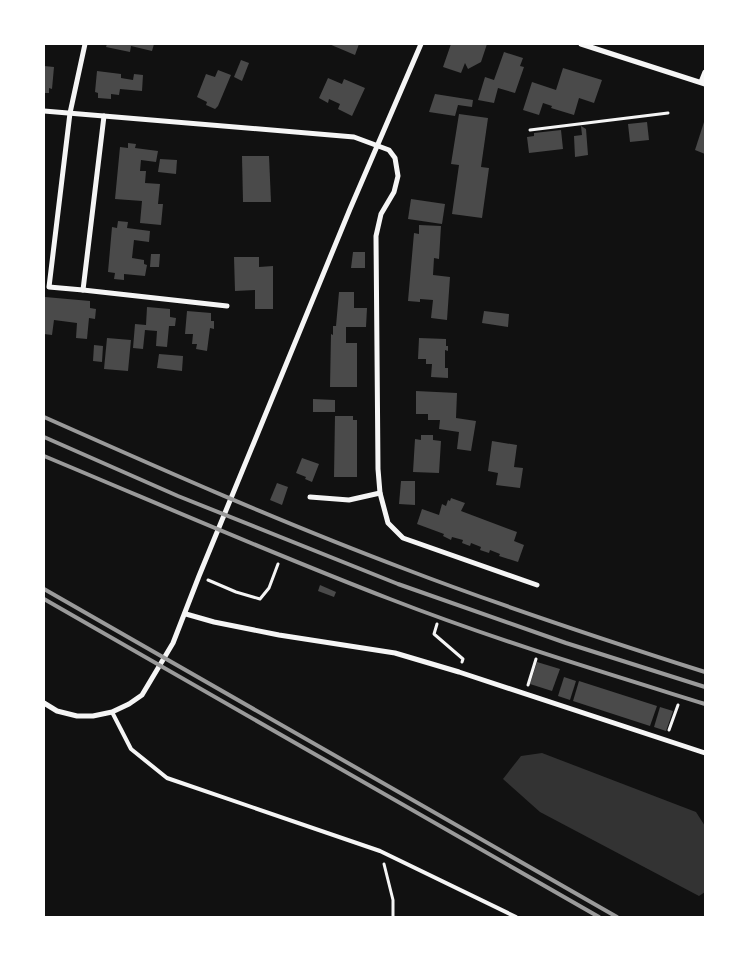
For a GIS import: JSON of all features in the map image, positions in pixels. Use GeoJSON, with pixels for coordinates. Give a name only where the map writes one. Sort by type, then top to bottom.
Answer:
{"type":"FeatureCollection","features":[{"type":"Feature","properties":{"kind":"street"},"geometry":{"type":"LineString","coordinates":[[85,44],[70,113],[46,287],[227,306]]}},
{"type":"Feature","properties":{"kind":"street"},"geometry":{"type":"LineString","coordinates":[[44,703],[57,711],[76,716],[92,716],[112,712],[142,695],[173,643],[352,203],[421,44]]}},
{"type":"Feature","properties":{"kind":"street"},"geometry":{"type":"LineString","coordinates":[[581,44],[703,83],[705,72]]}},
{"type":"Feature","properties":{"kind":"street"},"geometry":{"type":"LineString","coordinates":[[44,111],[354,138],[389,150],[395,158],[398,176],[394,192],[381,214],[376,236],[380,493],[388,523],[403,538],[536,585]]}},
{"type":"Feature","properties":{"kind":"street"},"geometry":{"type":"LineString","coordinates":[[83,290],[104,116]]}},
{"type":"Feature","properties":{"kind":"street"},"geometry":{"type":"LineString","coordinates":[[310,497],[349,500],[380,493]]}},
{"type":"Feature","properties":{"kind":"street"},"geometry":{"type":"LineString","coordinates":[[186,614],[214,622],[278,635],[395,653],[459,672],[705,753]]}},
{"type":"Feature","properties":{"kind":"lane"},"geometry":{"type":"LineString","coordinates":[[112,712],[132,749],[167,778],[380,852],[516,917]]}},
{"type":"Feature","properties":{"kind":"path"},"geometry":{"type":"LineString","coordinates":[[530,130],[668,113]]}},
{"type":"Feature","properties":{"kind":"path"},"geometry":{"type":"LineString","coordinates":[[211,581],[236,592],[260,598],[269,588],[278,564]]}},
{"type":"Feature","properties":{"kind":"path"},"geometry":{"type":"LineString","coordinates":[[437,624],[434,634],[463,659],[459,672]]}},
{"type":"Feature","properties":{"kind":"path"},"geometry":{"type":"LineString","coordinates":[[525,694],[536,659]]}},
{"type":"Feature","properties":{"kind":"path"},"geometry":{"type":"LineString","coordinates":[[666,740],[678,705]]}},
{"type":"Feature","properties":{"kind":"path"},"geometry":{"type":"LineString","coordinates":[[380,852],[393,900],[393,917]]}},
{"type":"Feature","properties":{"kind":"shaded area"},"geometry":{"type":"Polygon","coordinates":[[[542,753],[696,812],[705,826],[705,892],[699,896],[540,812],[503,779],[521,756],[542,753]]]}},
{"type":"Feature","properties":{"kind":"building"},"geometry":{"type":"Polygon","coordinates":[[[107,44],[154,44],[152,51],[131,46],[130,52],[106,47],[107,44]]]}},
{"type":"Feature","properties":{"kind":"building"},"geometry":{"type":"Polygon","coordinates":[[[329,44],[359,44],[355,55],[329,44]]]}},
{"type":"Feature","properties":{"kind":"building"},"geometry":{"type":"Polygon","coordinates":[[[451,44],[487,44],[481,62],[468,69],[465,63],[461,73],[443,67],[451,44]]]}},
{"type":"Feature","properties":{"kind":"building"},"geometry":{"type":"Polygon","coordinates":[[[504,52],[523,58],[520,66],[524,67],[515,93],[498,88],[494,103],[478,100],[485,77],[494,80],[504,52]]]}},
{"type":"Feature","properties":{"kind":"building"},"geometry":{"type":"Polygon","coordinates":[[[241,60],[249,63],[242,81],[234,77],[241,60]]]}},
{"type":"Feature","properties":{"kind":"building"},"geometry":{"type":"Polygon","coordinates":[[[44,66],[54,67],[52,89],[49,88],[49,93],[44,93],[44,66]]]}},
{"type":"Feature","properties":{"kind":"building"},"geometry":{"type":"Polygon","coordinates":[[[563,68],[602,80],[594,103],[579,98],[574,115],[551,108],[552,106],[543,103],[539,115],[523,110],[532,82],[556,90],[563,68]]]}},
{"type":"Feature","properties":{"kind":"building"},"geometry":{"type":"Polygon","coordinates":[[[218,70],[231,75],[215,109],[206,105],[207,102],[197,97],[206,74],[215,77],[218,70]]]}},
{"type":"Feature","properties":{"kind":"building"},"geometry":{"type":"Polygon","coordinates":[[[97,71],[121,74],[121,78],[133,80],[134,74],[143,75],[142,91],[120,89],[119,95],[111,94],[111,99],[98,98],[98,93],[95,92],[97,71]]]}},
{"type":"Feature","properties":{"kind":"building"},"geometry":{"type":"Polygon","coordinates":[[[328,78],[342,84],[344,79],[365,88],[352,116],[338,109],[340,104],[329,99],[328,103],[319,98],[328,78]]]}},
{"type":"Feature","properties":{"kind":"building"},"geometry":{"type":"Polygon","coordinates":[[[435,94],[473,100],[472,107],[458,105],[455,116],[429,112],[435,94]]]}},
{"type":"Feature","properties":{"kind":"building"},"geometry":{"type":"Polygon","coordinates":[[[459,114],[488,118],[481,167],[489,168],[482,218],[452,214],[459,165],[451,164],[459,114]]]}},
{"type":"Feature","properties":{"kind":"building"},"geometry":{"type":"Polygon","coordinates":[[[705,119],[705,154],[695,150],[705,119]]]}},
{"type":"Feature","properties":{"kind":"building"},"geometry":{"type":"Polygon","coordinates":[[[647,122],[649,140],[630,142],[628,124],[647,122]]]}},
{"type":"Feature","properties":{"kind":"building"},"geometry":{"type":"Polygon","coordinates":[[[581,126],[586,129],[588,155],[575,157],[574,136],[582,135],[581,126]]]}},
{"type":"Feature","properties":{"kind":"building"},"geometry":{"type":"Polygon","coordinates":[[[561,130],[563,149],[529,153],[527,137],[534,136],[534,133],[561,130]]]}},
{"type":"Feature","properties":{"kind":"building"},"geometry":{"type":"Polygon","coordinates":[[[128,143],[136,144],[135,148],[158,151],[156,162],[141,160],[140,171],[146,171],[145,183],[160,184],[158,204],[163,204],[161,225],[140,223],[142,201],[115,199],[120,147],[128,148],[128,143]]]}},
{"type":"Feature","properties":{"kind":"building"},"geometry":{"type":"Polygon","coordinates":[[[242,156],[269,156],[271,202],[243,202],[242,156]]]}},
{"type":"Feature","properties":{"kind":"building"},"geometry":{"type":"Polygon","coordinates":[[[160,159],[177,160],[176,174],[158,172],[160,159]]]}},
{"type":"Feature","properties":{"kind":"building"},"geometry":{"type":"Polygon","coordinates":[[[411,199],[445,204],[442,224],[408,219],[411,199]]]}},
{"type":"Feature","properties":{"kind":"building"},"geometry":{"type":"Polygon","coordinates":[[[118,221],[128,222],[127,228],[150,231],[149,242],[134,240],[132,258],[144,260],[144,264],[147,265],[145,276],[124,274],[124,280],[114,279],[115,273],[108,272],[112,227],[117,228],[118,221]]]}},
{"type":"Feature","properties":{"kind":"building"},"geometry":{"type":"Polygon","coordinates":[[[419,225],[441,226],[439,259],[434,258],[433,275],[450,277],[447,320],[431,318],[433,300],[420,299],[420,302],[408,301],[414,233],[419,234],[419,225]]]}},
{"type":"Feature","properties":{"kind":"building"},"geometry":{"type":"Polygon","coordinates":[[[353,252],[365,252],[365,268],[351,268],[353,252]]]}},
{"type":"Feature","properties":{"kind":"building"},"geometry":{"type":"Polygon","coordinates":[[[151,254],[160,254],[159,267],[150,267],[151,254]]]}},
{"type":"Feature","properties":{"kind":"building"},"geometry":{"type":"Polygon","coordinates":[[[234,257],[259,257],[259,267],[273,266],[273,309],[255,309],[255,290],[235,291],[234,257]]]}},
{"type":"Feature","properties":{"kind":"building"},"geometry":{"type":"Polygon","coordinates":[[[339,292],[354,292],[354,308],[367,308],[366,327],[346,327],[346,343],[357,343],[357,387],[330,387],[331,334],[333,335],[333,326],[336,326],[339,292]]]}},
{"type":"Feature","properties":{"kind":"building"},"geometry":{"type":"Polygon","coordinates":[[[45,297],[90,301],[90,308],[96,309],[95,319],[89,318],[87,339],[76,338],[77,323],[54,320],[52,335],[44,334],[45,297]]]}},
{"type":"Feature","properties":{"kind":"building"},"geometry":{"type":"Polygon","coordinates":[[[147,307],[170,309],[170,317],[176,318],[175,326],[169,326],[167,347],[156,346],[157,331],[145,330],[143,349],[133,348],[135,324],[146,325],[147,307]]]}},
{"type":"Feature","properties":{"kind":"building"},"geometry":{"type":"Polygon","coordinates":[[[187,311],[211,313],[214,329],[210,328],[207,351],[196,349],[197,344],[192,344],[193,334],[185,334],[187,311]]]}},
{"type":"Feature","properties":{"kind":"building"},"geometry":{"type":"Polygon","coordinates":[[[484,311],[509,314],[508,327],[482,323],[484,311]]]}},
{"type":"Feature","properties":{"kind":"building"},"geometry":{"type":"Polygon","coordinates":[[[107,338],[131,340],[128,371],[104,369],[107,338]]]}},
{"type":"Feature","properties":{"kind":"building"},"geometry":{"type":"Polygon","coordinates":[[[419,338],[446,339],[448,351],[445,350],[445,368],[448,368],[448,378],[431,377],[432,364],[426,364],[426,359],[418,359],[419,338]]]}},
{"type":"Feature","properties":{"kind":"building"},"geometry":{"type":"Polygon","coordinates":[[[94,345],[103,346],[102,362],[93,361],[94,345]]]}},
{"type":"Feature","properties":{"kind":"building"},"geometry":{"type":"Polygon","coordinates":[[[159,354],[183,356],[182,371],[157,368],[159,354]]]}},
{"type":"Feature","properties":{"kind":"building"},"geometry":{"type":"Polygon","coordinates":[[[416,391],[457,393],[456,418],[476,421],[471,451],[457,449],[459,432],[439,429],[440,420],[428,420],[428,414],[416,414],[416,391]]]}},
{"type":"Feature","properties":{"kind":"building"},"geometry":{"type":"Polygon","coordinates":[[[313,399],[335,400],[335,412],[313,412],[313,399]]]}},
{"type":"Feature","properties":{"kind":"building"},"geometry":{"type":"Polygon","coordinates":[[[335,416],[353,416],[353,420],[357,420],[357,477],[334,477],[335,416]]]}},
{"type":"Feature","properties":{"kind":"building"},"geometry":{"type":"Polygon","coordinates":[[[421,435],[433,435],[433,440],[441,441],[439,473],[413,472],[415,439],[421,440],[421,435]]]}},
{"type":"Feature","properties":{"kind":"building"},"geometry":{"type":"Polygon","coordinates":[[[492,441],[517,445],[514,467],[523,468],[520,488],[496,485],[498,473],[488,471],[492,441]]]}},
{"type":"Feature","properties":{"kind":"building"},"geometry":{"type":"Polygon","coordinates":[[[302,458],[319,464],[312,482],[296,473],[302,458]]]}},
{"type":"Feature","properties":{"kind":"building"},"geometry":{"type":"Polygon","coordinates":[[[401,481],[415,481],[415,505],[399,504],[401,481]]]}},
{"type":"Feature","properties":{"kind":"building"},"geometry":{"type":"Polygon","coordinates":[[[277,483],[288,487],[282,505],[270,500],[277,483]]]}},
{"type":"Feature","properties":{"kind":"building"},"geometry":{"type":"Polygon","coordinates":[[[451,498],[465,503],[461,511],[517,532],[514,541],[524,545],[518,562],[499,556],[500,554],[490,550],[489,553],[480,550],[481,547],[471,543],[470,546],[462,543],[463,540],[452,537],[451,540],[443,536],[444,534],[417,524],[422,509],[439,515],[442,504],[446,506],[451,498]]]}},
{"type":"Feature","properties":{"kind":"building"},"geometry":{"type":"Polygon","coordinates":[[[320,585],[336,592],[334,597],[318,591],[320,585]]]}},
{"type":"Feature","properties":{"kind":"building"},"geometry":{"type":"Polygon","coordinates":[[[537,662],[560,669],[552,691],[530,684],[537,662]]]}},
{"type":"Feature","properties":{"kind":"building"},"geometry":{"type":"Polygon","coordinates":[[[564,677],[576,681],[570,700],[558,696],[564,677]]]}},
{"type":"Feature","properties":{"kind":"building"},"geometry":{"type":"Polygon","coordinates":[[[579,681],[657,706],[650,726],[573,701],[579,681]]]}},
{"type":"Feature","properties":{"kind":"building"},"geometry":{"type":"Polygon","coordinates":[[[660,707],[673,711],[666,731],[654,727],[660,707]]]}},
{"type":"Feature","properties":{"kind":"railway"},"geometry":{"type":"LineString","coordinates":[[44,417],[223,496],[359,551],[517,610],[705,672]]}},
{"type":"Feature","properties":{"kind":"railway"},"geometry":{"type":"LineString","coordinates":[[44,437],[178,496],[398,584],[566,643],[705,687]]}},
{"type":"Feature","properties":{"kind":"railway"},"geometry":{"type":"LineString","coordinates":[[44,456],[216,529],[429,614],[546,654],[705,704]]}},
{"type":"Feature","properties":{"kind":"railway"},"geometry":{"type":"LineString","coordinates":[[44,589],[617,917]]}},
{"type":"Feature","properties":{"kind":"railway"},"geometry":{"type":"LineString","coordinates":[[44,599],[599,917]]}}]}
